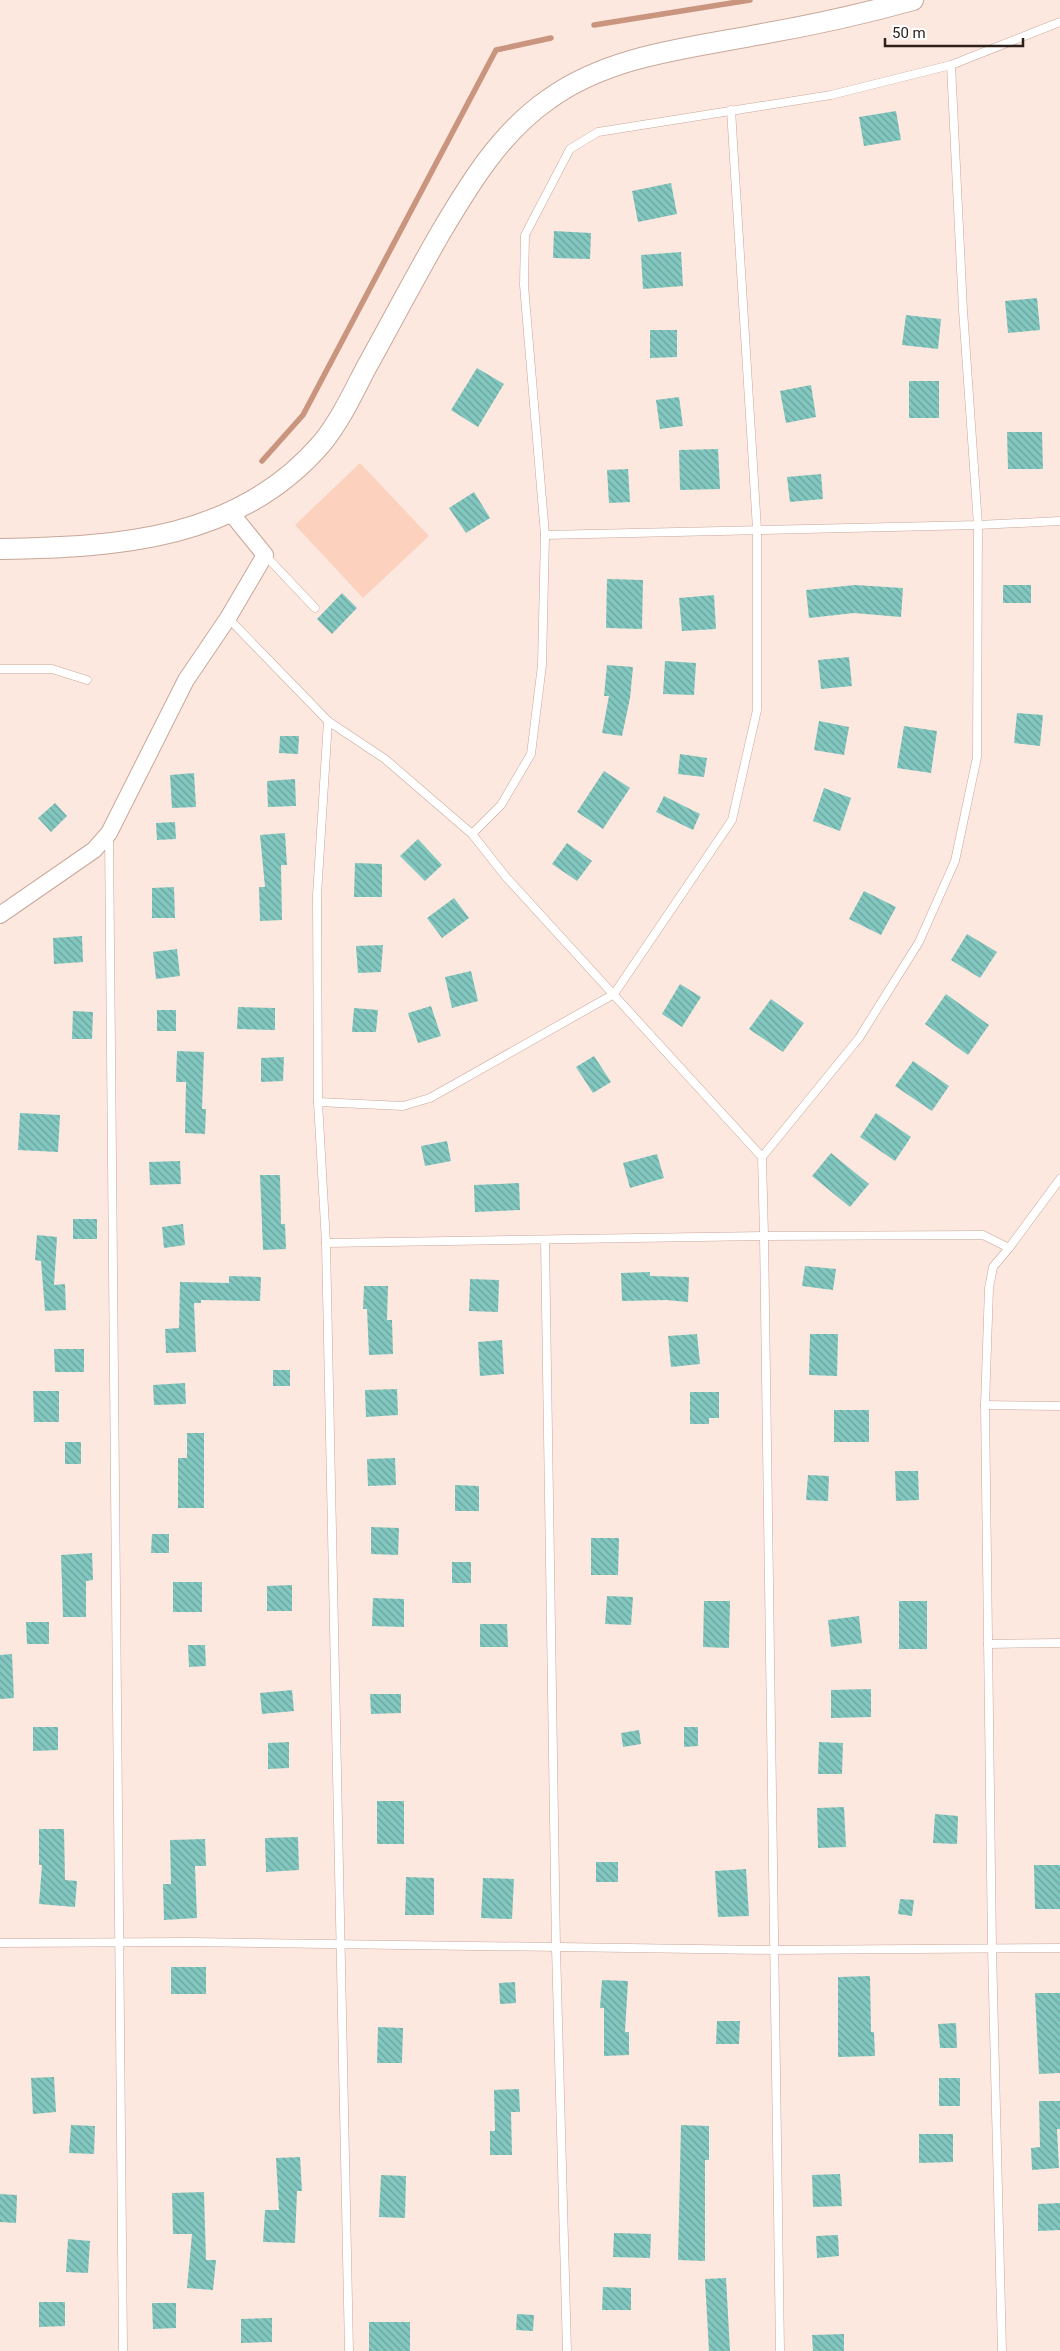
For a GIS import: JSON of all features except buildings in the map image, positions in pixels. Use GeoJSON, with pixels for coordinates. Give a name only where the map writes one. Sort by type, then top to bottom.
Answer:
{"type":"FeatureCollection","features":[{"type":"Feature","properties":{"kind":"street"},"geometry":{"type":"LineString","coordinates":[[0,549],[62,548],[145,540],[206,523],[231,513],[259,498],[292,474],[324,441],[354,392],[422,264],[476,174],[512,132],[547,99],[587,75],[657,54],[840,20],[914,0]]}},
{"type":"Feature","properties":{"kind":"street"},"geometry":{"type":"LineString","coordinates":[[0,915],[94,850],[109,833],[186,680],[228,618],[265,555],[231,513]]}},
{"type":"Feature","properties":{"kind":"lane"},"geometry":{"type":"LineString","coordinates":[[472,834],[501,805],[531,754],[542,665],[546,535],[524,285],[525,235],[570,149],[598,132],[831,95],[951,65],[1060,22]]}},
{"type":"Feature","properties":{"kind":"lane"},"geometry":{"type":"LineString","coordinates":[[780,2351],[772,1950],[762,1157],[859,1038],[919,942],[955,861],[977,756],[978,525],[963,310],[951,65]]}},
{"type":"Feature","properties":{"kind":"lane"},"geometry":{"type":"LineString","coordinates":[[318,1102],[403,1106],[430,1098],[614,994],[732,820],[757,710],[758,529],[732,110]]}},
{"type":"Feature","properties":{"kind":"lane"},"geometry":{"type":"LineString","coordinates":[[546,535],[978,525],[1060,521]]}},
{"type":"Feature","properties":{"kind":"lane"},"geometry":{"type":"LineString","coordinates":[[265,555],[316,608]]}},
{"type":"Feature","properties":{"kind":"lane"},"geometry":{"type":"LineString","coordinates":[[228,618],[328,721],[385,759],[472,834],[506,877],[762,1157]]}},
{"type":"Feature","properties":{"kind":"lane"},"geometry":{"type":"LineString","coordinates":[[0,669],[52,669],[87,680]]}},
{"type":"Feature","properties":{"kind":"lane"},"geometry":{"type":"LineString","coordinates":[[328,721],[318,895],[318,1102],[326,1243],[339,1944],[349,2351]]}},
{"type":"Feature","properties":{"kind":"lane"},"geometry":{"type":"LineString","coordinates":[[109,833],[123,2351]]}},
{"type":"Feature","properties":{"kind":"lane"},"geometry":{"type":"LineString","coordinates":[[1002,2351],[992,1949],[985,1405],[993,1267],[1060,1179]]}},
{"type":"Feature","properties":{"kind":"lane"},"geometry":{"type":"LineString","coordinates":[[326,1243],[764,1236],[983,1235],[1009,1248]]}},
{"type":"Feature","properties":{"kind":"lane"},"geometry":{"type":"LineString","coordinates":[[545,1241],[556,1948],[567,2351]]}},
{"type":"Feature","properties":{"kind":"lane"},"geometry":{"type":"LineString","coordinates":[[985,1405],[1060,1406]]}},
{"type":"Feature","properties":{"kind":"lane"},"geometry":{"type":"LineString","coordinates":[[988,1644],[1060,1643]]}},
{"type":"Feature","properties":{"kind":"lane"},"geometry":{"type":"LineString","coordinates":[[0,1943],[339,1944],[772,1950],[1060,1948]]}},
{"type":"Feature","properties":{"kind":"shaded area"},"geometry":{"type":"Polygon","coordinates":[[[360,463],[429,536],[363,598],[295,525],[360,463]]]}},
{"type":"Feature","properties":{"kind":"waterway"},"geometry":{"type":"LineString","coordinates":[[594,25],[750,0]]}},
{"type":"Feature","properties":{"kind":"waterway"},"geometry":{"type":"LineString","coordinates":[[262,461],[303,415],[496,50],[551,38]]}}]}
